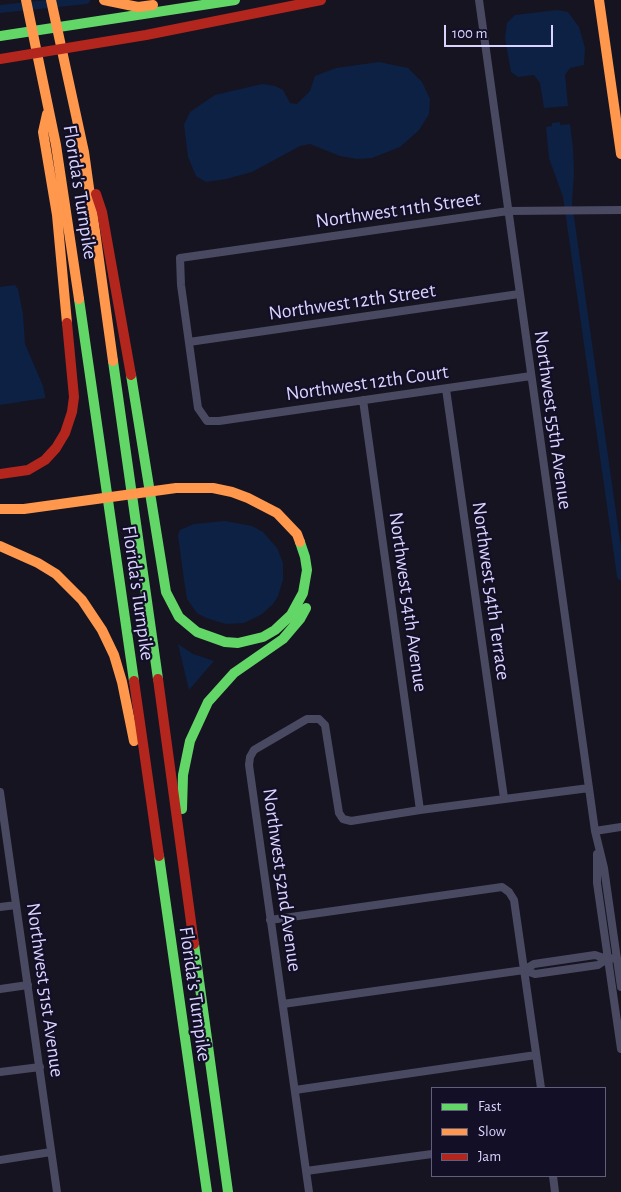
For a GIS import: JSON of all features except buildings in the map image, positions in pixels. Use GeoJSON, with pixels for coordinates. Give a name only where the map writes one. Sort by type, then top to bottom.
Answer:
{"type":"FeatureCollection","features":[{"type":"Feature","properties":{"kind":"main road","name":"Florida's Turnpike"},"geometry":{"type":"LineString","coordinates":[[26,0],[48,108],[69,233],[207,1192]]}},
{"type":"Feature","properties":{"kind":"main road","name":"Florida's Turnpike"},"geometry":{"type":"LineString","coordinates":[[51,0],[84,152],[228,1192]]}},
{"type":"Feature","properties":{"kind":"main road"},"geometry":{"type":"LineString","coordinates":[[104,0],[138,7],[184,0]]}},
{"type":"Feature","properties":{"kind":"main road"},"geometry":{"type":"LineString","coordinates":[[0,36],[235,0]]}},
{"type":"Feature","properties":{"kind":"main road"},"geometry":{"type":"LineString","coordinates":[[0,59],[146,35],[321,0]]}},
{"type":"Feature","properties":{"kind":"main road"},"geometry":{"type":"LineString","coordinates":[[599,0],[621,154]]}},
{"type":"Feature","properties":{"kind":"main road"},"geometry":{"type":"LineString","coordinates":[[0,474],[28,470],[45,460],[65,434],[72,412],[74,397],[57,214],[43,132],[48,108]]}},
{"type":"Feature","properties":{"kind":"main road"},"geometry":{"type":"LineString","coordinates":[[84,152],[102,212],[126,340],[166,592],[170,604],[179,617],[197,632],[224,642],[238,643],[264,637],[284,623],[298,604],[306,581],[305,557],[302,545],[287,522],[264,505],[232,492],[213,488],[158,486]]}},
{"type":"Feature","properties":{"kind":"main road"},"geometry":{"type":"LineString","coordinates":[[0,509],[24,509],[194,479],[215,480],[251,490],[269,499],[288,513],[303,532],[312,556],[314,570],[308,602],[292,630],[273,646],[234,673],[215,693],[201,715],[186,757],[183,775],[180,839]]}},
{"type":"Feature","properties":{"kind":"main road"},"geometry":{"type":"LineString","coordinates":[[0,502],[79,498]]}},
{"type":"Feature","properties":{"kind":"main road"},"geometry":{"type":"LineString","coordinates":[[0,546],[38,563],[56,574],[82,600],[102,630],[114,655],[122,682],[130,724],[150,799]]}},
{"type":"Feature","properties":{"kind":"street","name":"Northwest 55th Avenue"},"geometry":{"type":"LineString","coordinates":[[479,0],[597,845],[597,883],[621,1049]]}},
{"type":"Feature","properties":{"kind":"street","name":"Northwest 11th Street"},"geometry":{"type":"LineString","coordinates":[[189,342],[181,285],[180,258],[508,211],[621,210]]}},
{"type":"Feature","properties":{"kind":"street","name":"Northwest 12th Street"},"geometry":{"type":"LineString","coordinates":[[189,342],[519,294]]}},
{"type":"Feature","properties":{"kind":"street","name":"Northwest 12th Court"},"geometry":{"type":"LineString","coordinates":[[189,342],[198,408],[207,420],[219,421],[531,376]]}},
{"type":"Feature","properties":{"kind":"street","name":"Northwest 54th Terrace"},"geometry":{"type":"LineString","coordinates":[[446,389],[504,798]]}},
{"type":"Feature","properties":{"kind":"street","name":"Northwest 54th Avenue"},"geometry":{"type":"LineString","coordinates":[[363,400],[420,810]]}},
{"type":"Feature","properties":{"kind":"street","name":"Northwest 52nd Avenue"},"geometry":{"type":"LineString","coordinates":[[310,1192],[270,920],[249,765],[250,757],[254,750],[307,719],[319,719],[325,725],[339,813],[343,819],[351,821],[420,810]]}},
{"type":"Feature","properties":{"kind":"street"},"geometry":{"type":"LineString","coordinates":[[420,810],[589,788]]}},
{"type":"Feature","properties":{"kind":"street","name":"Northwest 51st Avenue"},"geometry":{"type":"LineString","coordinates":[[0,792],[57,1192]]}},
{"type":"Feature","properties":{"kind":"street"},"geometry":{"type":"LineString","coordinates":[[595,831],[621,827]]}},
{"type":"Feature","properties":{"kind":"street","name":"Northwest 55th Avenue"},"geometry":{"type":"LineString","coordinates":[[597,845],[604,868],[621,987]]}},
{"type":"Feature","properties":{"kind":"street"},"geometry":{"type":"LineString","coordinates":[[270,920],[502,887],[509,892],[514,900],[541,1087]]}},
{"type":"Feature","properties":{"kind":"street"},"geometry":{"type":"LineString","coordinates":[[0,907],[16,905]]}},
{"type":"Feature","properties":{"kind":"street"},"geometry":{"type":"LineString","coordinates":[[283,1004],[524,970],[534,964],[595,955],[608,959],[617,958]]}},
{"type":"Feature","properties":{"kind":"street"},"geometry":{"type":"LineString","coordinates":[[0,989],[28,985]]}},
{"type":"Feature","properties":{"kind":"street"},"geometry":{"type":"LineString","coordinates":[[295,1090],[536,1055]]}},
{"type":"Feature","properties":{"kind":"street"},"geometry":{"type":"LineString","coordinates":[[0,1072],[40,1067]]}},
{"type":"Feature","properties":{"kind":"street"},"geometry":{"type":"LineString","coordinates":[[0,1160],[52,1152]]}},
{"type":"Feature","properties":{"kind":"street"},"geometry":{"type":"LineString","coordinates":[[306,1171],[431,1154]]}},
{"type":"Feature","properties":{"kind":"street"},"geometry":{"type":"LineString","coordinates":[[553,1177],[555,1192]]}},
{"type":"Feature","properties":{"kind":"water"},"geometry":{"type":"Polygon","coordinates":[[[557,10],[568,12],[579,27],[585,48],[584,65],[570,68],[565,75],[568,106],[544,108],[540,83],[534,75],[518,77],[511,72],[505,38],[507,23],[515,15],[557,10]]]}},
{"type":"Feature","properties":{"kind":"water"},"geometry":{"type":"Polygon","coordinates":[[[379,62],[408,68],[422,82],[430,99],[429,114],[419,130],[400,147],[372,158],[357,159],[340,156],[310,144],[300,146],[252,172],[206,182],[196,176],[188,157],[184,125],[190,112],[215,95],[262,84],[275,86],[283,90],[290,103],[297,104],[310,91],[315,76],[336,68],[379,62]]]}},
{"type":"Feature","properties":{"kind":"water"},"geometry":{"type":"Polygon","coordinates":[[[560,122],[560,125],[570,124],[573,149],[572,203],[569,205],[566,204],[563,197],[549,158],[546,127],[552,126],[552,123],[560,122]]]}},
{"type":"Feature","properties":{"kind":"water"},"geometry":{"type":"Polygon","coordinates":[[[15,285],[18,289],[23,314],[25,344],[43,386],[45,398],[0,405],[0,287],[15,285]]]}},
{"type":"Feature","properties":{"kind":"water"},"geometry":{"type":"Polygon","coordinates":[[[225,521],[252,526],[263,532],[277,548],[283,563],[283,580],[278,596],[273,604],[262,614],[244,623],[226,624],[206,618],[197,613],[187,599],[178,535],[180,530],[194,524],[225,521]]]}},
{"type":"Feature","properties":{"kind":"water"},"geometry":{"type":"Polygon","coordinates":[[[178,644],[193,654],[214,661],[189,690],[178,644]]]}},
{"type":"Feature","properties":{"kind":"waterway"},"geometry":{"type":"LineString","coordinates":[[0,9],[86,0]]}},
{"type":"Feature","properties":{"kind":"waterway"},"geometry":{"type":"LineString","coordinates":[[567,196],[621,576]]}},
{"type":"Feature","properties":{"kind":"traffic: fast"},"geometry":{"type":"LineString","coordinates":[[0,36],[235,0]]}},
{"type":"Feature","properties":{"kind":"traffic: fast"},"geometry":{"type":"LineString","coordinates":[[79,299],[134,681]]}},
{"type":"Feature","properties":{"kind":"traffic: fast"},"geometry":{"type":"LineString","coordinates":[[113,361],[158,679]]}},
{"type":"Feature","properties":{"kind":"traffic: fast"},"geometry":{"type":"LineString","coordinates":[[131,375],[166,592],[179,617],[197,632],[225,642],[238,643],[263,637],[275,630],[291,615],[303,593],[307,570],[300,542]]}},
{"type":"Feature","properties":{"kind":"traffic: fast"},"geometry":{"type":"LineString","coordinates":[[182,809],[183,775],[190,741],[208,702],[234,673],[283,639],[300,619],[306,608]]}},
{"type":"Feature","properties":{"kind":"traffic: fast"},"geometry":{"type":"LineString","coordinates":[[159,856],[207,1192]]}},
{"type":"Feature","properties":{"kind":"traffic: fast"},"geometry":{"type":"LineString","coordinates":[[194,944],[228,1192]]}},
{"type":"Feature","properties":{"kind":"traffic: slow"},"geometry":{"type":"LineString","coordinates":[[26,0],[56,145],[79,299]]}},
{"type":"Feature","properties":{"kind":"traffic: slow"},"geometry":{"type":"LineString","coordinates":[[51,0],[84,152],[113,361]]}},
{"type":"Feature","properties":{"kind":"traffic: slow"},"geometry":{"type":"LineString","coordinates":[[104,0],[138,7],[153,5]]}},
{"type":"Feature","properties":{"kind":"traffic: slow"},"geometry":{"type":"LineString","coordinates":[[599,0],[621,154]]}},
{"type":"Feature","properties":{"kind":"traffic: slow"},"geometry":{"type":"LineString","coordinates":[[47,114],[43,132],[57,215],[67,323]]}},
{"type":"Feature","properties":{"kind":"traffic: slow"},"geometry":{"type":"LineString","coordinates":[[0,509],[24,509],[176,488],[213,488],[248,498],[277,513],[297,534],[300,542]]}},
{"type":"Feature","properties":{"kind":"traffic: slow"},"geometry":{"type":"LineString","coordinates":[[0,546],[38,563],[56,574],[82,600],[102,630],[114,655],[122,682],[134,741]]}},
{"type":"Feature","properties":{"kind":"traffic: jam"},"geometry":{"type":"LineString","coordinates":[[0,59],[146,35],[321,0]]}},
{"type":"Feature","properties":{"kind":"traffic: jam"},"geometry":{"type":"LineString","coordinates":[[96,194],[102,212],[131,375]]}},
{"type":"Feature","properties":{"kind":"traffic: jam"},"geometry":{"type":"LineString","coordinates":[[0,474],[28,470],[45,460],[56,448],[65,433],[72,412],[74,397],[67,323]]}},
{"type":"Feature","properties":{"kind":"traffic: jam"},"geometry":{"type":"LineString","coordinates":[[158,679],[194,944]]}},
{"type":"Feature","properties":{"kind":"traffic: jam"},"geometry":{"type":"LineString","coordinates":[[134,681],[159,856]]}}]}
